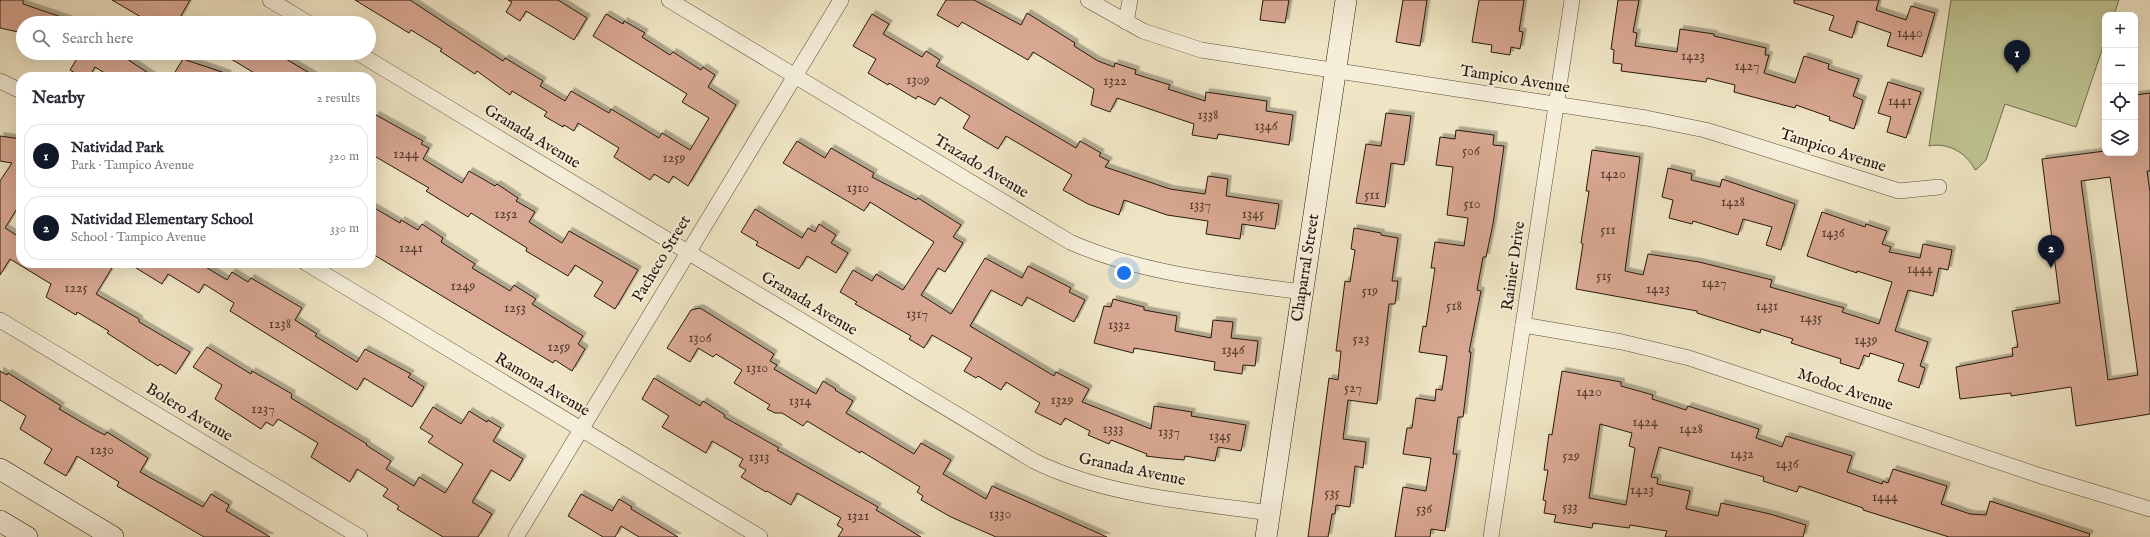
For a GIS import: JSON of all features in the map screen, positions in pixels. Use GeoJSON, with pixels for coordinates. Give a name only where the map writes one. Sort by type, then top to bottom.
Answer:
{"type":"FeatureCollection","features":[{"type":"Feature","properties":{"kind":"street"},"geometry":{"type":"LineString","coordinates":[[270,0],[296,16]]}},
{"type":"Feature","properties":{"kind":"street","name":"Trazado Avenue"},"geometry":{"type":"LineString","coordinates":[[669,0],[1070,242],[1094,252],[1146,269],[1302,292]]}},
{"type":"Feature","properties":{"kind":"street","name":"Pacheco Street"},"geometry":{"type":"LineString","coordinates":[[516,537],[794,75],[841,0]]}},
{"type":"Feature","properties":{"kind":"street","name":"Tampico Avenue"},"geometry":{"type":"LineString","coordinates":[[1088,0],[1156,37],[1201,50],[1336,72],[1556,104],[1705,130],[1899,191],[1939,186]]}},
{"type":"Feature","properties":{"kind":"street"},"geometry":{"type":"LineString","coordinates":[[1126,22],[1130,0]]}},
{"type":"Feature","properties":{"kind":"street","name":"Chaparral Street"},"geometry":{"type":"LineString","coordinates":[[1266,537],[1346,0]]}},
{"type":"Feature","properties":{"kind":"street","name":"Rainier Drive"},"geometry":{"type":"LineString","coordinates":[[1491,537],[1572,0]]}},
{"type":"Feature","properties":{"kind":"street","name":"Granada Avenue"},"geometry":{"type":"LineString","coordinates":[[370,60],[1021,454],[1048,468],[1076,478],[1113,488],[1270,513]]}},
{"type":"Feature","properties":{"kind":"street"},"geometry":{"type":"LineString","coordinates":[[0,81],[16,89]]}},
{"type":"Feature","properties":{"kind":"street","name":"Ramona Avenue"},"geometry":{"type":"LineString","coordinates":[[314,268],[580,430],[760,537]]}},
{"type":"Feature","properties":{"kind":"street","name":"Bolero Avenue"},"geometry":{"type":"LineString","coordinates":[[0,320],[360,537]]}},
{"type":"Feature","properties":{"kind":"street","name":"Modoc Avenue"},"geometry":{"type":"LineString","coordinates":[[1523,325],[1622,342],[1689,358],[2041,476],[2150,510]]}},
{"type":"Feature","properties":{"kind":"street"},"geometry":{"type":"LineString","coordinates":[[0,469],[113,537]]}},
{"type":"Feature","properties":{"kind":"street"},"geometry":{"type":"LineString","coordinates":[[0,521],[27,537]]}},
{"type":"Feature","properties":{"kind":"green space"},"geometry":{"type":"Polygon","coordinates":[[[1951,0],[2119,0],[2115,12],[2102,12],[2102,50],[2076,127],[2005,104],[1986,160],[1977,169],[1975,170],[1972,164],[1962,154],[1950,147],[1936,145],[1929,146],[1951,0]]]}},
{"type":"Feature","properties":{"kind":"building"},"geometry":{"type":"Polygon","coordinates":[[[0,0],[23,0],[23,4],[58,16],[16,16],[16,31],[0,28],[0,0]]]}},
{"type":"Feature","properties":{"kind":"building"},"geometry":{"type":"Polygon","coordinates":[[[112,0],[190,0],[181,16],[139,16],[112,0]]]}},
{"type":"Feature","properties":{"kind":"building"},"geometry":{"type":"Polygon","coordinates":[[[355,0],[410,0],[503,61],[505,58],[543,81],[540,86],[565,101],[571,91],[609,113],[611,109],[659,138],[662,133],[690,150],[709,118],[682,102],[687,94],[593,36],[606,14],[623,24],[624,21],[645,33],[642,37],[670,55],[673,52],[701,70],[703,67],[715,75],[708,87],[736,105],[688,186],[673,176],[669,183],[654,174],[650,180],[614,157],[619,148],[578,123],[574,131],[564,125],[563,127],[544,116],[547,112],[512,91],[510,95],[477,71],[475,74],[440,51],[442,49],[411,30],[409,33],[355,0]]]}},
{"type":"Feature","properties":{"kind":"building"},"geometry":{"type":"Polygon","coordinates":[[[508,0],[558,0],[587,18],[574,40],[526,11],[520,21],[506,12],[512,2],[508,0]]]}},
{"type":"Feature","properties":{"kind":"building"},"geometry":{"type":"Polygon","coordinates":[[[946,0],[974,0],[1021,25],[1027,13],[1075,43],[1074,46],[1098,61],[1114,67],[1115,63],[1136,70],[1135,74],[1170,85],[1168,89],[1205,101],[1206,92],[1267,101],[1266,111],[1293,115],[1289,145],[1218,134],[1217,139],[1192,135],[1194,124],[1117,98],[1110,112],[1091,105],[1094,89],[1033,52],[1028,60],[962,22],[958,27],[937,15],[946,0]]]}},
{"type":"Feature","properties":{"kind":"building"},"geometry":{"type":"Polygon","coordinates":[[[1263,0],[1289,0],[1285,23],[1260,20],[1263,0]]]}},
{"type":"Feature","properties":{"kind":"building"},"geometry":{"type":"Polygon","coordinates":[[[1403,0],[1427,0],[1420,46],[1396,42],[1403,0]]]}},
{"type":"Feature","properties":{"kind":"building"},"geometry":{"type":"Polygon","coordinates":[[[1479,0],[1524,0],[1519,31],[1523,32],[1520,49],[1511,47],[1510,55],[1491,52],[1492,45],[1472,42],[1479,0]]]}},
{"type":"Feature","properties":{"kind":"building"},"geometry":{"type":"Polygon","coordinates":[[[1618,0],[1639,0],[1633,32],[1637,33],[1635,46],[1677,52],[1680,29],[1714,34],[1714,36],[1766,48],[1765,55],[1769,55],[1764,73],[1795,83],[1804,56],[1829,64],[1828,69],[1859,79],[1853,96],[1863,100],[1854,129],[1829,120],[1830,117],[1796,105],[1795,108],[1734,92],[1735,85],[1707,78],[1706,82],[1621,71],[1622,64],[1613,63],[1614,50],[1611,49],[1618,0]]]}},
{"type":"Feature","properties":{"kind":"building"},"geometry":{"type":"Polygon","coordinates":[[[1794,0],[1879,0],[1876,10],[1906,20],[1911,6],[1935,13],[1922,57],[1887,46],[1891,33],[1857,21],[1852,38],[1829,30],[1834,16],[1794,3],[1794,0]]]}},
{"type":"Feature","properties":{"kind":"building"},"geometry":{"type":"Polygon","coordinates":[[[872,14],[889,24],[883,34],[922,57],[926,51],[940,60],[936,66],[1076,148],[1080,141],[1101,153],[1099,156],[1109,161],[1105,167],[1170,189],[1205,194],[1208,176],[1228,179],[1226,196],[1279,204],[1275,229],[1242,224],[1240,239],[1206,234],[1208,221],[1167,215],[1124,200],[1119,215],[1088,204],[1063,190],[1072,175],[1006,136],[998,149],[963,128],[970,116],[940,97],[935,105],[918,96],[916,99],[889,83],[888,85],[868,73],[876,59],[853,46],[872,14]]]}},
{"type":"Feature","properties":{"kind":"building"},"geometry":{"type":"Polygon","coordinates":[[[76,60],[128,60],[146,72],[103,72],[95,67],[92,72],[73,72],[70,70],[76,60]]]}},
{"type":"Feature","properties":{"kind":"building"},"geometry":{"type":"Polygon","coordinates":[[[182,60],[186,60],[222,72],[175,72],[182,60]]]}},
{"type":"Feature","properties":{"kind":"building"},"geometry":{"type":"Polygon","coordinates":[[[233,60],[288,60],[308,72],[253,72],[233,60]]]}},
{"type":"Feature","properties":{"kind":"building"},"geometry":{"type":"Polygon","coordinates":[[[1888,82],[1921,92],[1906,138],[1887,132],[1891,117],[1878,113],[1888,82]]]}},
{"type":"Feature","properties":{"kind":"building"},"geometry":{"type":"Polygon","coordinates":[[[2150,93],[2150,171],[2147,171],[2150,192],[2150,414],[2076,426],[2071,387],[2011,396],[2011,393],[1960,399],[1956,367],[2013,356],[2012,348],[2018,347],[2012,311],[2060,303],[2042,159],[2102,151],[2102,156],[2138,156],[2138,95],[2150,93]],[[2110,177],[2081,181],[2108,380],[2138,375],[2110,177]]]}},
{"type":"Feature","properties":{"kind":"building"},"geometry":{"type":"Polygon","coordinates":[[[1386,113],[1411,116],[1404,165],[1391,163],[1385,207],[1356,203],[1366,144],[1381,146],[1386,113]]]}},
{"type":"Feature","properties":{"kind":"building"},"geometry":{"type":"Polygon","coordinates":[[[376,115],[423,141],[421,144],[429,148],[423,159],[462,183],[469,171],[495,186],[497,184],[518,198],[516,201],[535,212],[529,222],[562,243],[569,231],[638,270],[615,309],[594,296],[603,282],[575,265],[568,276],[526,251],[527,248],[471,213],[468,217],[426,191],[429,188],[376,157],[376,115]]]}},
{"type":"Feature","properties":{"kind":"building"},"geometry":{"type":"Polygon","coordinates":[[[1456,130],[1494,135],[1493,145],[1504,146],[1493,224],[1486,257],[1483,257],[1477,290],[1481,291],[1469,352],[1471,352],[1463,417],[1458,417],[1453,454],[1457,454],[1445,531],[1431,529],[1430,537],[1395,537],[1403,487],[1426,491],[1431,458],[1403,454],[1407,428],[1412,428],[1416,398],[1435,401],[1436,389],[1442,390],[1447,356],[1419,352],[1423,326],[1426,327],[1435,268],[1431,268],[1435,242],[1464,246],[1468,218],[1447,215],[1453,167],[1436,165],[1440,137],[1455,139],[1456,130]]]}},
{"type":"Feature","properties":{"kind":"building"},"geometry":{"type":"Polygon","coordinates":[[[0,136],[16,138],[16,210],[5,228],[16,235],[16,263],[10,259],[0,275],[0,181],[12,163],[0,161],[0,136]]]}},
{"type":"Feature","properties":{"kind":"building"},"geometry":{"type":"Polygon","coordinates":[[[797,141],[825,158],[831,148],[874,173],[872,177],[916,200],[918,198],[961,225],[953,237],[963,243],[945,272],[938,268],[921,295],[951,314],[985,258],[1022,278],[1028,266],[1071,288],[1069,292],[1085,300],[1074,322],[1027,297],[1022,306],[991,290],[970,326],[1054,376],[1056,372],[1089,389],[1082,402],[1151,429],[1154,406],[1192,412],[1191,416],[1246,425],[1241,451],[1218,447],[1215,461],[1185,456],[1184,460],[1146,456],[1147,454],[1111,440],[1109,444],[1088,435],[1090,431],[1065,418],[1061,425],[1035,412],[1040,403],[1006,382],[1001,390],[978,376],[976,378],[964,371],[972,358],[932,335],[924,348],[909,339],[911,336],[855,304],[857,302],[840,292],[853,270],[872,281],[876,274],[903,290],[934,242],[870,202],[864,211],[783,163],[797,141]]]}},
{"type":"Feature","properties":{"kind":"building"},"geometry":{"type":"Polygon","coordinates":[[[1592,150],[1640,157],[1625,271],[1643,275],[1648,254],[1699,262],[1772,280],[1770,287],[1844,308],[1842,312],[1879,324],[1892,282],[1857,271],[1857,273],[1807,256],[1822,212],[1865,227],[1866,224],[1887,231],[1882,244],[1891,247],[1889,252],[1920,258],[1923,244],[1952,250],[1948,270],[1939,268],[1933,296],[1908,290],[1895,331],[1928,342],[1920,366],[1925,368],[1919,388],[1898,381],[1904,364],[1870,353],[1869,357],[1864,355],[1859,369],[1840,363],[1841,359],[1791,343],[1793,339],[1761,329],[1760,333],[1697,313],[1697,311],[1576,289],[1583,244],[1581,243],[1589,191],[1586,191],[1592,150]]]}},
{"type":"Feature","properties":{"kind":"building"},"geometry":{"type":"Polygon","coordinates":[[[1668,168],[1692,174],[1691,180],[1720,187],[1722,179],[1795,204],[1781,250],[1766,245],[1772,227],[1743,219],[1738,235],[1693,221],[1692,224],[1669,218],[1673,200],[1662,197],[1668,168]]]}},
{"type":"Feature","properties":{"kind":"building"},"geometry":{"type":"Polygon","coordinates":[[[376,209],[400,223],[401,220],[418,230],[422,224],[443,238],[441,242],[475,264],[472,268],[510,291],[514,285],[536,299],[532,304],[583,336],[578,344],[585,349],[572,371],[555,360],[553,363],[376,256],[376,209]]]}},
{"type":"Feature","properties":{"kind":"building"},"geometry":{"type":"Polygon","coordinates":[[[755,209],[802,238],[808,228],[815,232],[819,224],[836,235],[831,243],[848,253],[836,273],[807,256],[799,269],[756,245],[758,242],[741,232],[755,209]]]}},
{"type":"Feature","properties":{"kind":"building"},"geometry":{"type":"Polygon","coordinates":[[[1354,228],[1398,238],[1392,281],[1398,281],[1395,304],[1389,304],[1377,404],[1348,400],[1343,439],[1366,442],[1363,468],[1355,466],[1350,507],[1336,505],[1335,514],[1332,514],[1328,537],[1308,537],[1329,378],[1338,380],[1341,351],[1336,351],[1345,281],[1350,282],[1355,250],[1351,249],[1354,228]]]}},
{"type":"Feature","properties":{"kind":"building"},"geometry":{"type":"Polygon","coordinates":[[[25,268],[112,268],[96,294],[139,319],[139,322],[190,352],[176,374],[160,364],[158,366],[107,333],[109,331],[77,312],[76,315],[46,297],[51,284],[25,268]]]}},
{"type":"Feature","properties":{"kind":"building"},"geometry":{"type":"Polygon","coordinates":[[[136,268],[207,268],[227,280],[232,272],[248,282],[251,278],[302,308],[295,320],[317,334],[315,336],[357,362],[365,349],[411,374],[408,377],[424,387],[412,407],[364,378],[357,390],[230,311],[234,303],[204,284],[199,293],[168,274],[162,284],[136,268]]]}},
{"type":"Feature","properties":{"kind":"building"},"geometry":{"type":"Polygon","coordinates":[[[1113,299],[1144,307],[1144,310],[1177,316],[1175,331],[1211,338],[1213,320],[1233,322],[1231,338],[1258,341],[1255,366],[1243,365],[1242,374],[1214,370],[1215,362],[1134,348],[1133,353],[1094,343],[1104,306],[1111,307],[1113,299]]]}},
{"type":"Feature","properties":{"kind":"building"},"geometry":{"type":"Polygon","coordinates":[[[700,308],[774,354],[770,361],[777,365],[774,369],[816,394],[823,381],[853,401],[846,413],[914,454],[921,443],[951,460],[943,474],[986,499],[992,486],[1107,537],[996,537],[951,517],[921,500],[923,496],[917,492],[920,487],[861,451],[860,453],[807,421],[803,426],[782,413],[775,413],[767,409],[770,405],[734,383],[742,370],[716,354],[713,357],[698,348],[690,362],[667,348],[691,310],[700,308]]]}},
{"type":"Feature","properties":{"kind":"building"},"geometry":{"type":"Polygon","coordinates":[[[207,347],[251,374],[252,371],[292,394],[291,398],[367,444],[366,445],[391,461],[386,469],[414,486],[419,477],[445,493],[463,464],[428,442],[433,436],[420,428],[433,407],[461,424],[469,411],[487,422],[488,420],[501,428],[493,441],[523,459],[510,481],[491,470],[472,502],[492,514],[478,537],[443,537],[397,509],[399,506],[383,496],[388,489],[357,469],[350,482],[311,457],[318,443],[278,419],[273,426],[266,422],[261,429],[215,399],[222,385],[193,367],[207,347]]]}},
{"type":"Feature","properties":{"kind":"building"},"geometry":{"type":"Polygon","coordinates":[[[0,371],[7,375],[8,373],[61,406],[59,409],[105,435],[107,432],[148,458],[140,472],[203,507],[211,494],[229,505],[226,511],[270,537],[204,537],[117,486],[119,482],[77,456],[66,476],[44,463],[52,449],[20,429],[26,416],[0,400],[0,371]]]}},
{"type":"Feature","properties":{"kind":"building"},"geometry":{"type":"Polygon","coordinates":[[[1562,371],[1621,382],[1621,386],[1653,395],[1652,399],[1686,410],[1688,406],[1759,429],[1756,438],[1782,447],[1786,436],[1852,456],[1847,472],[1882,484],[1883,481],[1888,483],[1893,469],[1947,486],[1941,504],[1970,514],[1986,515],[1990,501],[2090,534],[2089,537],[1949,537],[1863,510],[1863,508],[1799,486],[1797,492],[1763,481],[1764,477],[1659,447],[1651,477],[1658,478],[1657,484],[1690,491],[1686,509],[1718,516],[1721,503],[1770,514],[1806,525],[1803,537],[1665,537],[1667,531],[1630,525],[1629,528],[1593,523],[1592,528],[1554,522],[1556,515],[1544,513],[1546,501],[1543,500],[1548,470],[1544,470],[1549,434],[1552,435],[1562,371]],[[1600,424],[1589,498],[1626,505],[1635,448],[1629,446],[1632,433],[1600,424]]]}},
{"type":"Feature","properties":{"kind":"building"},"geometry":{"type":"Polygon","coordinates":[[[654,378],[700,406],[703,401],[725,415],[724,417],[779,448],[777,450],[878,507],[876,510],[921,537],[838,537],[843,529],[837,525],[841,518],[797,493],[791,505],[741,477],[746,470],[739,466],[743,459],[712,441],[706,453],[662,427],[669,416],[642,399],[654,378]]]}},
{"type":"Feature","properties":{"kind":"building"},"geometry":{"type":"Polygon","coordinates":[[[581,494],[612,511],[619,499],[632,507],[631,509],[678,537],[639,537],[621,526],[615,537],[603,537],[568,516],[581,494]]]}},
{"type":"Feature","properties":{"kind":"place","name":"Natividad Park"},"geometry":{"type":"Point","coordinates":[2017,73]}},
{"type":"Feature","properties":{"kind":"place","name":"Natividad Elementary School"},"geometry":{"type":"Point","coordinates":[2051,268]}}]}
